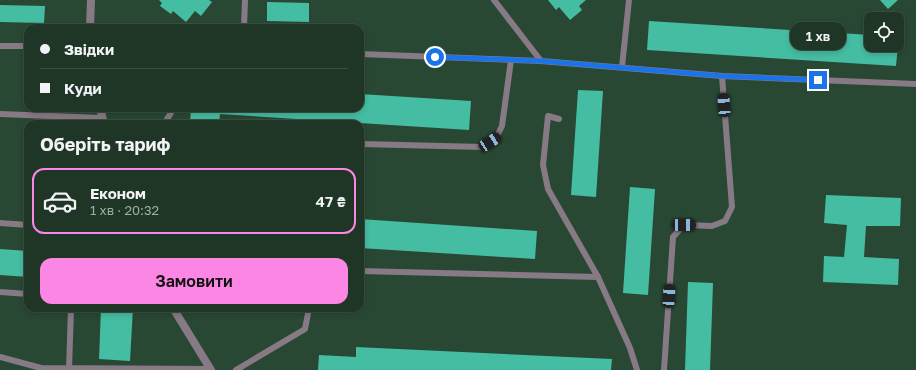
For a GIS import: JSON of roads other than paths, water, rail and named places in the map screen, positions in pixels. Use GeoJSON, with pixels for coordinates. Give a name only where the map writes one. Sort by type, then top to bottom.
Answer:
{"type":"FeatureCollection","features":[{"type":"Feature","properties":{"kind":"street"},"geometry":{"type":"LineString","coordinates":[[90,24],[91,0]]}},
{"type":"Feature","properties":{"kind":"street"},"geometry":{"type":"LineString","coordinates":[[175,312],[211,370]]}},
{"type":"Feature","properties":{"kind":"lane"},"geometry":{"type":"LineString","coordinates":[[244,24],[245,0]]}},
{"type":"Feature","properties":{"kind":"lane"},"geometry":{"type":"LineString","coordinates":[[494,0],[541,61]]}},
{"type":"Feature","properties":{"kind":"lane"},"geometry":{"type":"LineString","coordinates":[[622,68],[629,0]]}},
{"type":"Feature","properties":{"kind":"lane"},"geometry":{"type":"LineString","coordinates":[[0,46],[24,46]]}},
{"type":"Feature","properties":{"kind":"lane"},"geometry":{"type":"LineString","coordinates":[[364,54],[541,61],[722,76],[916,84]]}},
{"type":"Feature","properties":{"kind":"lane"},"geometry":{"type":"LineString","coordinates":[[364,144],[483,146],[496,138],[502,126],[511,60]]}},
{"type":"Feature","properties":{"kind":"lane"},"geometry":{"type":"LineString","coordinates":[[664,370],[673,237],[684,225],[712,226],[725,221],[732,207],[722,76]]}},
{"type":"Feature","properties":{"kind":"lane"},"geometry":{"type":"LineString","coordinates":[[0,114],[88,120]]}},
{"type":"Feature","properties":{"kind":"lane"},"geometry":{"type":"LineString","coordinates":[[559,119],[548,116],[543,165],[548,189],[598,277],[630,348],[637,370]]}},
{"type":"Feature","properties":{"kind":"lane"},"geometry":{"type":"LineString","coordinates":[[0,223],[24,225]]}},
{"type":"Feature","properties":{"kind":"lane"},"geometry":{"type":"LineString","coordinates":[[364,271],[598,277]]}},
{"type":"Feature","properties":{"kind":"lane"},"geometry":{"type":"LineString","coordinates":[[0,292],[24,294]]}},
{"type":"Feature","properties":{"kind":"lane"},"geometry":{"type":"LineString","coordinates":[[69,369],[71,312]]}},
{"type":"Feature","properties":{"kind":"lane"},"geometry":{"type":"LineString","coordinates":[[236,370],[305,329],[308,312]]}},
{"type":"Feature","properties":{"kind":"lane"},"geometry":{"type":"LineString","coordinates":[[0,357],[41,368],[211,370]]}}]}
